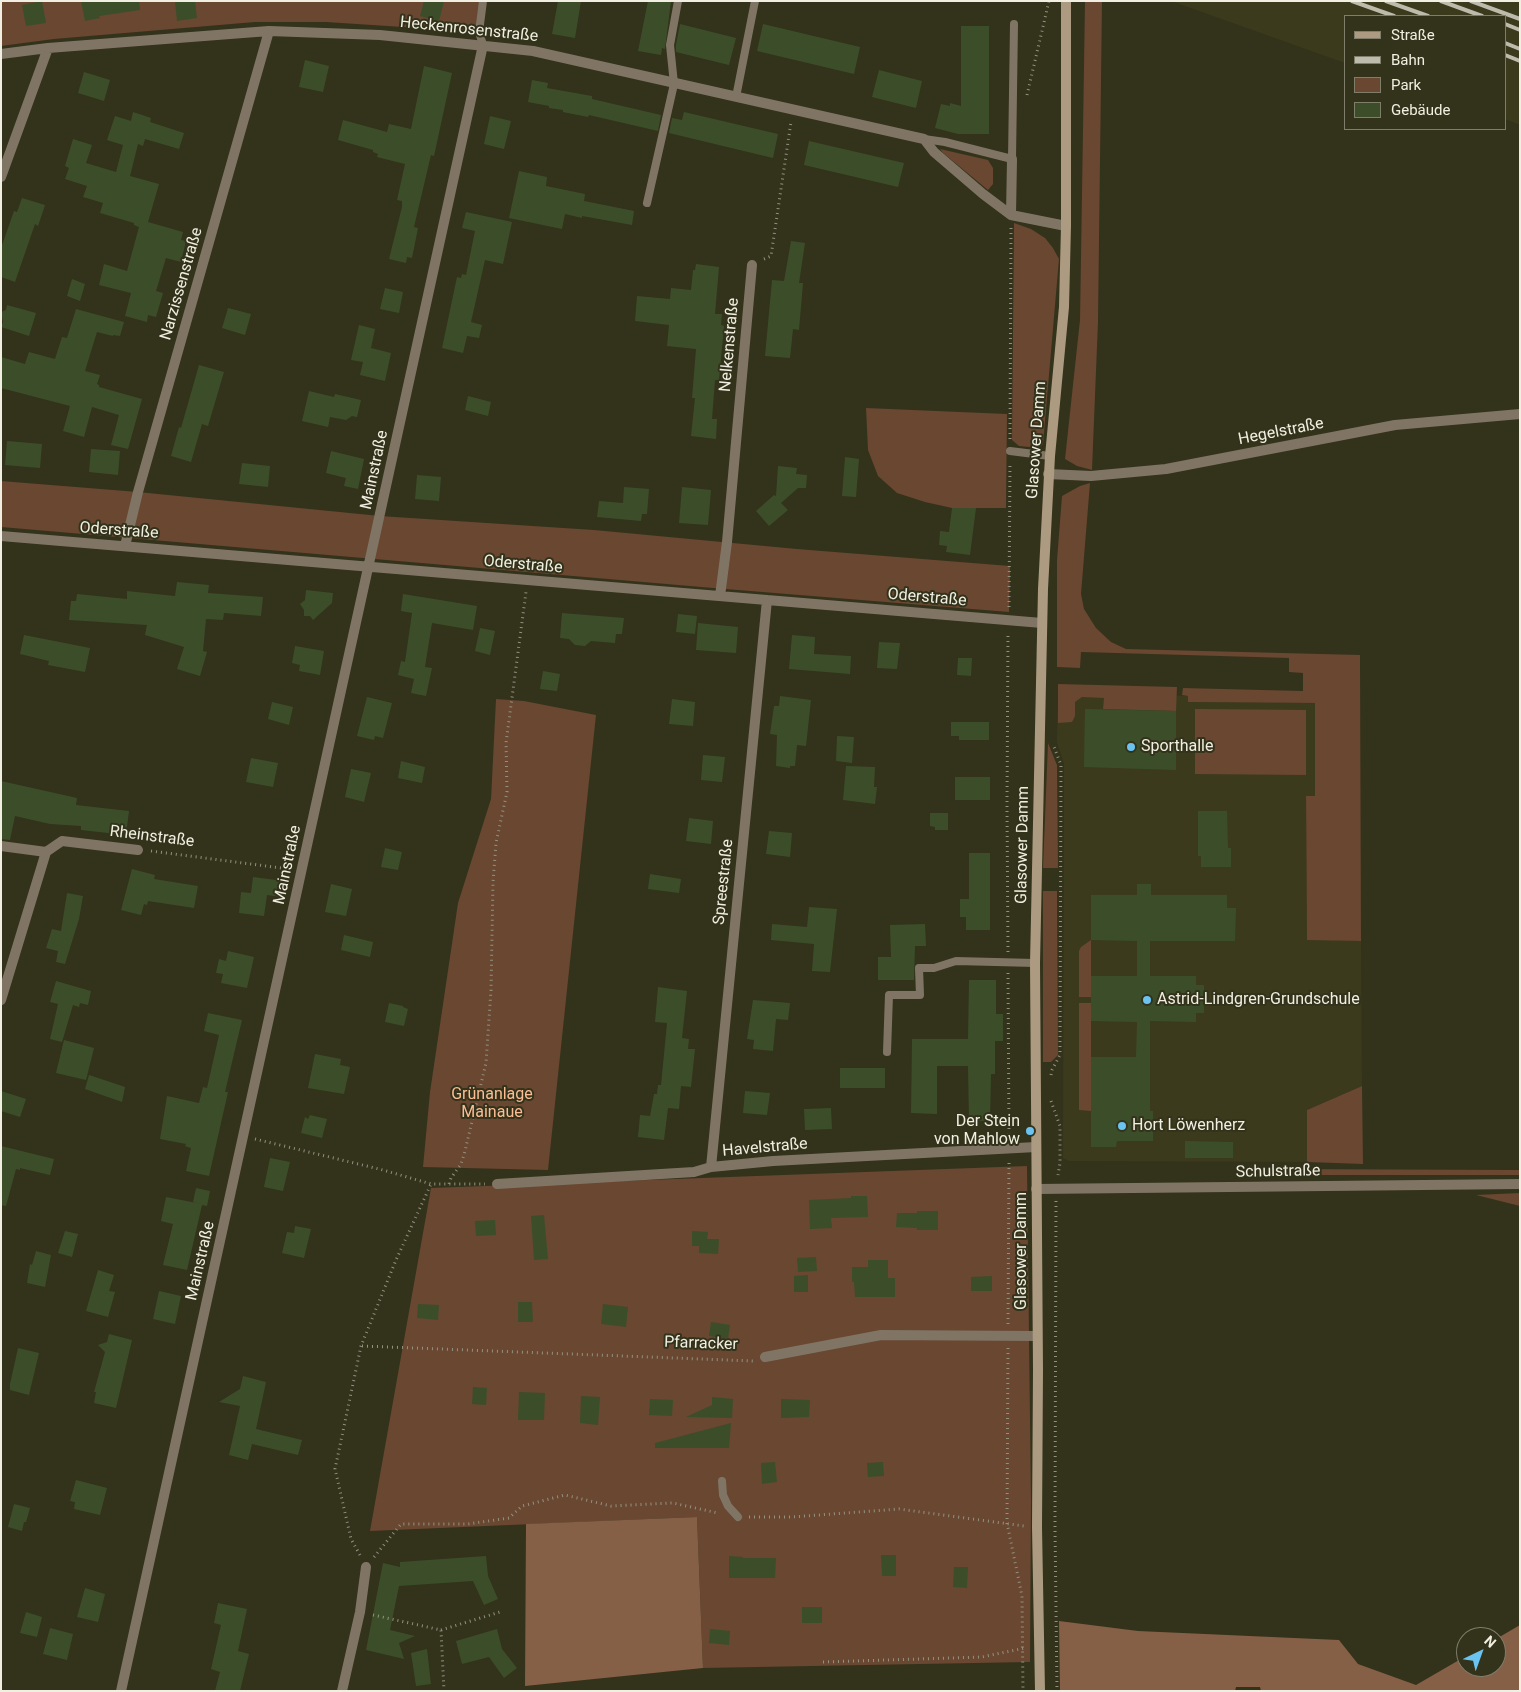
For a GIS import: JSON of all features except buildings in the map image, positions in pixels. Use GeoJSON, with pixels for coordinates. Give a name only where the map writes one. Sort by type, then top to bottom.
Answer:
{"type":"FeatureCollection","features":[{"type":"Feature","properties":{"kind":"street","name":"Glasower Damm"},"geometry":{"type":"LineString","coordinates":[[1040,1691],[1037,1527],[1035,963],[1042,623],[1048,474],[1064,307],[1066,1]]}},
{"type":"Feature","properties":{"kind":"street","name":"Heckenrosenstraße"},"geometry":{"type":"LineString","coordinates":[[1,54],[48,48],[269,31],[380,35],[533,51],[924,139]]}},
{"type":"Feature","properties":{"kind":"street","name":"Narzissenstraße"},"geometry":{"type":"LineString","coordinates":[[124,546],[269,31]]}},
{"type":"Feature","properties":{"kind":"street","name":"Mainstraße"},"geometry":{"type":"LineString","coordinates":[[121,1691],[370,567],[418,337],[483,46]]}},
{"type":"Feature","properties":{"kind":"street"},"geometry":{"type":"LineString","coordinates":[[1,177],[48,48]]}},
{"type":"Feature","properties":{"kind":"street"},"geometry":{"type":"LineString","coordinates":[[924,139],[934,152],[1011,215],[1066,226]]}},
{"type":"Feature","properties":{"kind":"street"},"geometry":{"type":"LineString","coordinates":[[1011,215],[1012,158]]}},
{"type":"Feature","properties":{"kind":"street","name":"Nelkenstraße"},"geometry":{"type":"LineString","coordinates":[[720,596],[727,542],[752,265]]}},
{"type":"Feature","properties":{"kind":"street","name":"Hegelstraße"},"geometry":{"type":"LineString","coordinates":[[1048,474],[1091,476],[1166,469],[1395,425],[1520,414]]}},
{"type":"Feature","properties":{"kind":"street","name":"Oderstraße"},"geometry":{"type":"LineString","coordinates":[[1,536],[1042,623]]}},
{"type":"Feature","properties":{"kind":"street","name":"Spreestraße"},"geometry":{"type":"LineString","coordinates":[[711,1167],[767,600]]}},
{"type":"Feature","properties":{"kind":"street","name":"Rheinstraße"},"geometry":{"type":"LineString","coordinates":[[46,852],[62,841],[138,850]]}},
{"type":"Feature","properties":{"kind":"street"},"geometry":{"type":"LineString","coordinates":[[1,846],[46,852],[1,1000]]}},
{"type":"Feature","properties":{"kind":"street","name":"Havelstraße"},"geometry":{"type":"LineString","coordinates":[[497,1184],[694,1172],[711,1167],[773,1161],[1036,1147]]}},
{"type":"Feature","properties":{"kind":"street","name":"Schulstraße"},"geometry":{"type":"LineString","coordinates":[[1036,1189],[1520,1184]]}},
{"type":"Feature","properties":{"kind":"street"},"geometry":{"type":"LineString","coordinates":[[765,1357],[881,1335],[1037,1336]]}},
{"type":"Feature","properties":{"kind":"street"},"geometry":{"type":"LineString","coordinates":[[342,1691],[360,1612],[366,1567]]}},
{"type":"Feature","properties":{"kind":"lane"},"geometry":{"type":"LineString","coordinates":[[483,1],[479,32],[483,46]]}},
{"type":"Feature","properties":{"kind":"lane"},"geometry":{"type":"LineString","coordinates":[[647,203],[674,84],[670,45],[678,1]]}},
{"type":"Feature","properties":{"kind":"lane"},"geometry":{"type":"LineString","coordinates":[[736,97],[755,1]]}},
{"type":"Feature","properties":{"kind":"lane"},"geometry":{"type":"LineString","coordinates":[[1012,158],[1014,24]]}},
{"type":"Feature","properties":{"kind":"lane","name":"Heckenrosenstraße"},"geometry":{"type":"LineString","coordinates":[[924,139],[1012,158]]}},
{"type":"Feature","properties":{"kind":"lane"},"geometry":{"type":"LineString","coordinates":[[1010,451],[1050,456]]}},
{"type":"Feature","properties":{"kind":"lane"},"geometry":{"type":"LineString","coordinates":[[886,1052],[889,996],[920,995],[920,968],[934,968],[956,961],[1035,963]]}},
{"type":"Feature","properties":{"kind":"lane"},"geometry":{"type":"LineString","coordinates":[[722,1481],[723,1496],[728,1506],[738,1517]]}},
{"type":"Feature","properties":{"kind":"path"},"geometry":{"type":"LineString","coordinates":[[1025,103],[1049,1]]}},
{"type":"Feature","properties":{"kind":"path"},"geometry":{"type":"LineString","coordinates":[[752,265],[771,256],[793,110]]}},
{"type":"Feature","properties":{"kind":"path"},"geometry":{"type":"LineString","coordinates":[[1011,215],[1007,806],[1009,1148],[1007,1523],[1022,1596],[1023,1691]]}},
{"type":"Feature","properties":{"kind":"path"},"geometry":{"type":"LineString","coordinates":[[449,1184],[464,1155],[486,1063],[491,990],[493,882],[507,792],[506,743],[527,580]]}},
{"type":"Feature","properties":{"kind":"path"},"geometry":{"type":"LineString","coordinates":[[1050,1079],[1052,1070],[1060,1055],[1062,765],[1053,743]]}},
{"type":"Feature","properties":{"kind":"path","name":"Rheinstraße"},"geometry":{"type":"LineString","coordinates":[[138,850],[302,870]]}},
{"type":"Feature","properties":{"kind":"path"},"geometry":{"type":"LineString","coordinates":[[1051,1094],[1051,1102],[1060,1126],[1060,1163],[1056,1189],[1055,1527],[1057,1691]]}},
{"type":"Feature","properties":{"kind":"path"},"geometry":{"type":"LineString","coordinates":[[244,1136],[383,1170],[431,1184],[497,1184]]}},
{"type":"Feature","properties":{"kind":"path"},"geometry":{"type":"LineString","coordinates":[[431,1184],[396,1260],[361,1346],[335,1468],[351,1539],[366,1567],[401,1524],[468,1524],[509,1518],[522,1506],[565,1495],[611,1506],[674,1503],[738,1517],[792,1517],[899,1509],[1037,1527]]}},
{"type":"Feature","properties":{"kind":"path","name":"Pfarracker"},"geometry":{"type":"LineString","coordinates":[[361,1346],[752,1361],[765,1357]]}},
{"type":"Feature","properties":{"kind":"path"},"geometry":{"type":"LineString","coordinates":[[360,1612],[440,1630],[500,1612]]}},
{"type":"Feature","properties":{"kind":"path"},"geometry":{"type":"LineString","coordinates":[[440,1630],[444,1691]]}},
{"type":"Feature","properties":{"kind":"path"},"geometry":{"type":"LineString","coordinates":[[824,1662],[982,1657],[1040,1645]]}},
{"type":"Feature","properties":{"kind":"shaded area"},"geometry":{"type":"Polygon","coordinates":[[[1171,1],[1520,1],[1520,125],[1506,119],[1506,15],[1344,15],[1344,63],[1171,1]]]}},
{"type":"Feature","properties":{"kind":"shaded area"},"geometry":{"type":"Polygon","coordinates":[[[1058,690],[1188,696],[1188,702],[1315,703],[1315,796],[1306,796],[1307,939],[1361,941],[1362,1086],[1307,1110],[1307,1162],[1069,1161],[1063,1158],[1064,764],[1057,742],[1058,690]]]}},
{"type":"Feature","properties":{"kind":"shaded area"},"geometry":{"type":"Polygon","coordinates":[[[697,1517],[703,1668],[525,1686],[526,1524],[697,1517]]]}},
{"type":"Feature","properties":{"kind":"shaded area"},"geometry":{"type":"Polygon","coordinates":[[[1059,1621],[1138,1631],[1339,1640],[1358,1664],[1416,1685],[1456,1662],[1456,1677],[1506,1677],[1506,1633],[1520,1625],[1520,1691],[1261,1691],[1260,1687],[1236,1687],[1235,1691],[1060,1691],[1059,1621]]]}},
{"type":"Feature","properties":{"kind":"green space"},"geometry":{"type":"Polygon","coordinates":[[[1,1],[483,1],[479,32],[326,22],[255,22],[54,39],[1,46],[1,1]]]}},
{"type":"Feature","properties":{"kind":"green space"},"geometry":{"type":"Polygon","coordinates":[[[1085,1],[1102,1],[1098,322],[1092,470],[1077,466],[1065,459],[1080,320],[1085,1]]]}},
{"type":"Feature","properties":{"kind":"green space"},"geometry":{"type":"Polygon","coordinates":[[[940,149],[988,160],[993,168],[993,184],[988,190],[940,149]]]}},
{"type":"Feature","properties":{"kind":"green space"},"geometry":{"type":"Polygon","coordinates":[[[1014,223],[1031,229],[1045,238],[1059,259],[1043,444],[1039,448],[1019,446],[1012,440],[1014,223]]]}},
{"type":"Feature","properties":{"kind":"green space"},"geometry":{"type":"Polygon","coordinates":[[[866,408],[1007,414],[1006,508],[952,508],[897,493],[878,476],[868,450],[866,408]]]}},
{"type":"Feature","properties":{"kind":"green space"},"geometry":{"type":"Polygon","coordinates":[[[1,481],[138,492],[380,516],[594,530],[1010,566],[1009,612],[1,527],[1,481]]]}},
{"type":"Feature","properties":{"kind":"green space"},"geometry":{"type":"Polygon","coordinates":[[[1090,483],[1081,594],[1084,609],[1096,628],[1111,642],[1126,649],[1360,655],[1361,941],[1307,940],[1306,796],[1315,796],[1315,703],[1188,702],[1188,696],[1182,695],[1183,688],[1303,691],[1303,673],[1289,672],[1289,658],[1081,652],[1080,668],[1057,667],[1057,560],[1062,496],[1090,483]]]}},
{"type":"Feature","properties":{"kind":"green space"},"geometry":{"type":"Polygon","coordinates":[[[1058,684],[1177,687],[1176,711],[1103,709],[1104,698],[1082,697],[1075,702],[1075,716],[1072,722],[1058,723],[1058,684]]]}},
{"type":"Feature","properties":{"kind":"green space","name":"Grünanlage Mainaue"},"geometry":{"type":"Polygon","coordinates":[[[496,699],[524,701],[596,715],[548,1170],[423,1167],[430,1092],[458,903],[491,799],[496,699]]]}},
{"type":"Feature","properties":{"kind":"green space"},"geometry":{"type":"Polygon","coordinates":[[[1195,709],[1306,710],[1306,775],[1195,774],[1195,709]]]}},
{"type":"Feature","properties":{"kind":"green space"},"geometry":{"type":"Polygon","coordinates":[[[1048,743],[1057,765],[1058,868],[1043,868],[1048,743]]]}},
{"type":"Feature","properties":{"kind":"green space"},"geometry":{"type":"Polygon","coordinates":[[[1043,891],[1057,891],[1058,1055],[1051,1062],[1043,1062],[1043,891]]]}},
{"type":"Feature","properties":{"kind":"green space"},"geometry":{"type":"Polygon","coordinates":[[[1091,940],[1091,997],[1079,997],[1079,951],[1081,947],[1091,940]]]}},
{"type":"Feature","properties":{"kind":"green space"},"geometry":{"type":"Polygon","coordinates":[[[1079,1003],[1091,1003],[1091,1111],[1079,1110],[1079,1003]]]}},
{"type":"Feature","properties":{"kind":"green space"},"geometry":{"type":"Polygon","coordinates":[[[1362,1086],[1363,1164],[1307,1162],[1307,1110],[1362,1086]]]}},
{"type":"Feature","properties":{"kind":"green space"},"geometry":{"type":"Polygon","coordinates":[[[1027,1166],[1031,1502],[1030,1662],[703,1668],[697,1517],[370,1531],[431,1188],[1027,1166]]]}},
{"type":"Feature","properties":{"kind":"green space"},"geometry":{"type":"Polygon","coordinates":[[[1275,1169],[1520,1170],[1520,1175],[1282,1175],[1275,1169]]]}},
{"type":"Feature","properties":{"kind":"green space"},"geometry":{"type":"Polygon","coordinates":[[[1520,1193],[1520,1206],[1476,1195],[1520,1193]]]}},
{"type":"Feature","properties":{"kind":"railway"},"geometry":{"type":"LineString","coordinates":[[1352,1],[1391,15]]}},
{"type":"Feature","properties":{"kind":"railway"},"geometry":{"type":"LineString","coordinates":[[1386,1],[1425,15]]}},
{"type":"Feature","properties":{"kind":"railway"},"geometry":{"type":"LineString","coordinates":[[1441,1],[1479,15]]}},
{"type":"Feature","properties":{"kind":"railway"},"geometry":{"type":"LineString","coordinates":[[1471,1],[1520,19]]}},
{"type":"Feature","properties":{"kind":"railway"},"geometry":{"type":"LineString","coordinates":[[1506,24],[1520,30]]}},
{"type":"Feature","properties":{"kind":"railway"},"geometry":{"type":"LineString","coordinates":[[1506,43],[1520,49]]}},
{"type":"Feature","properties":{"kind":"railway"},"geometry":{"type":"LineString","coordinates":[[1506,55],[1520,61]]}},
{"type":"Feature","properties":{"kind":"place","name":"Sporthalle"},"geometry":{"type":"Point","coordinates":[1131,747]}},
{"type":"Feature","properties":{"kind":"place","name":"Astrid-Lindgren-Grundschule"},"geometry":{"type":"Point","coordinates":[1147,1000]}},
{"type":"Feature","properties":{"kind":"place","name":"Hort Löwenherz"},"geometry":{"type":"Point","coordinates":[1122,1126]}},
{"type":"Feature","properties":{"kind":"place","name":"Der Stein von Mahlow"},"geometry":{"type":"Point","coordinates":[1030,1131]}}]}
